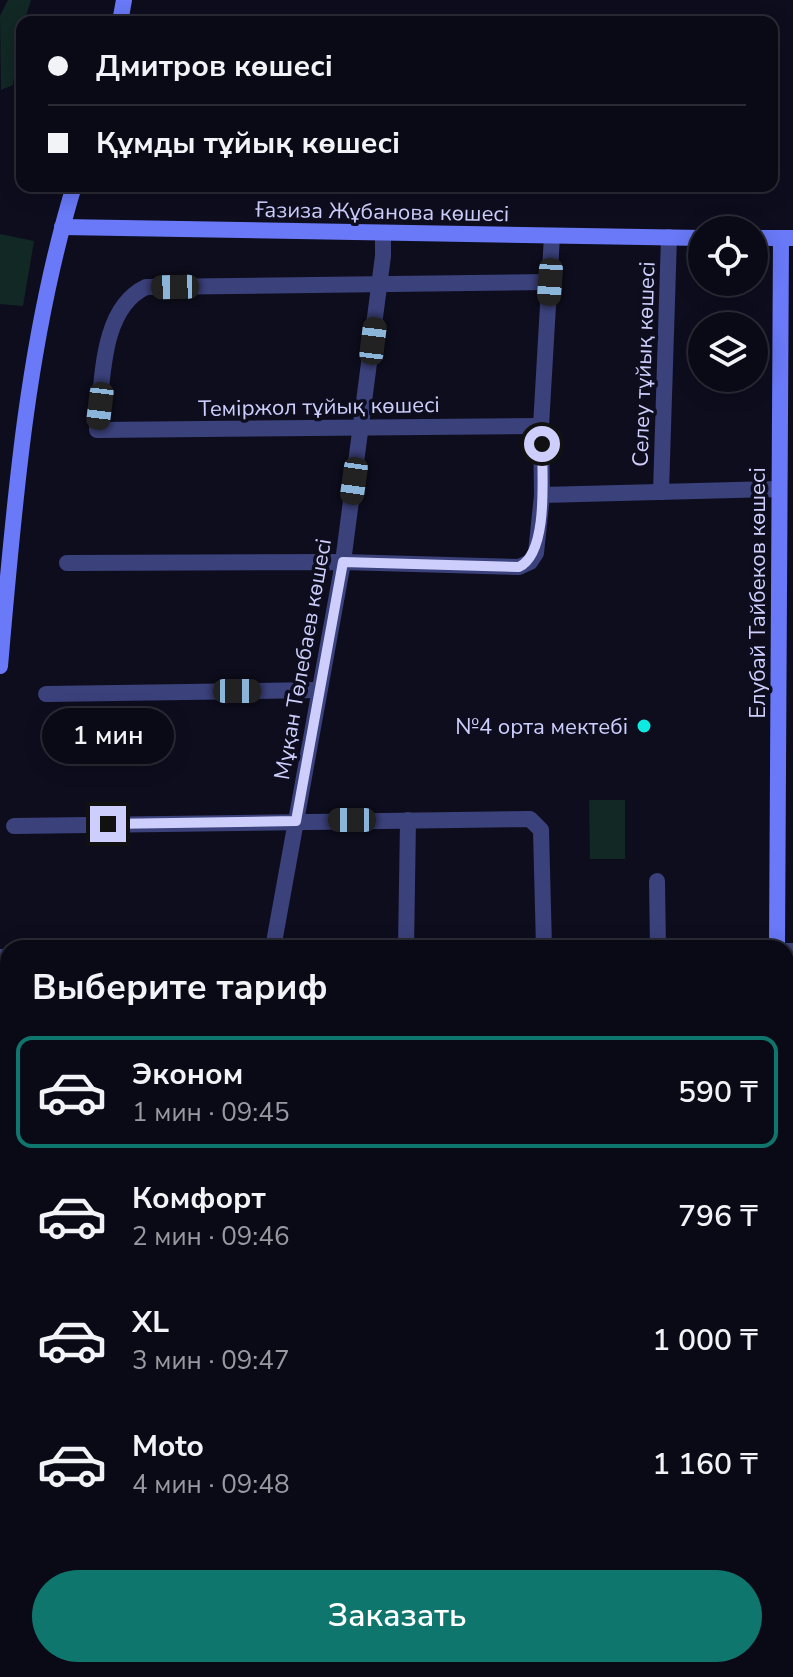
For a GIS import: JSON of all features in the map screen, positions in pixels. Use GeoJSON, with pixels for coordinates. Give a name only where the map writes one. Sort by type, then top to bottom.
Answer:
{"type":"FeatureCollection","features":[{"type":"Feature","properties":{"kind":"main road"},"geometry":{"type":"LineString","coordinates":[[0,666],[14,495],[62,227],[72,192]]}},
{"type":"Feature","properties":{"kind":"main road","name":"Ғазиза Жұбанова көшесі"},"geometry":{"type":"LineString","coordinates":[[62,227],[688,238]]}},
{"type":"Feature","properties":{"kind":"main road","name":"Елубай Тайбеков көшесі"},"geometry":{"type":"LineString","coordinates":[[778,940],[786,818],[786,565],[778,489],[786,422],[787,238]]}},
{"type":"Feature","properties":{"kind":"main road"},"geometry":{"type":"LineString","coordinates":[[0,530],[14,495]]}},
{"type":"Feature","properties":{"kind":"street","name":"Мұқан Төлебаев көшесі"},"geometry":{"type":"LineString","coordinates":[[274,940],[343,562],[380,284],[383,233]]}},
{"type":"Feature","properties":{"kind":"street"},"geometry":{"type":"LineString","coordinates":[[67,563],[343,562],[519,567],[530,562],[536,553],[542,495],[541,426],[552,236]]}},
{"type":"Feature","properties":{"kind":"street","name":"Селеу тұйық көшесі"},"geometry":{"type":"LineString","coordinates":[[661,492],[669,237]]}},
{"type":"Feature","properties":{"kind":"street"},"geometry":{"type":"LineString","coordinates":[[380,284],[550,282]]}},
{"type":"Feature","properties":{"kind":"street","name":"Теміржол тұйық көшесі"},"geometry":{"type":"LineString","coordinates":[[380,284],[146,287],[133,293],[126,298],[110,333],[97,430],[541,426]]}},
{"type":"Feature","properties":{"kind":"street"},"geometry":{"type":"LineString","coordinates":[[542,495],[778,489]]}},
{"type":"Feature","properties":{"kind":"street"},"geometry":{"type":"LineString","coordinates":[[46,694],[319,690]]}},
{"type":"Feature","properties":{"kind":"street"},"geometry":{"type":"LineString","coordinates":[[14,826],[530,819],[541,830],[544,940]]}},
{"type":"Feature","properties":{"kind":"street"},"geometry":{"type":"LineString","coordinates":[[406,940],[408,820]]}},
{"type":"Feature","properties":{"kind":"street"},"geometry":{"type":"LineString","coordinates":[[657,881],[658,940]]}},
{"type":"Feature","properties":{"kind":"green space"},"geometry":{"type":"Polygon","coordinates":[[[8,0],[31,0],[26,16],[16,16],[13,85],[1,90],[0,16],[8,0]]]}},
{"type":"Feature","properties":{"kind":"green space"},"geometry":{"type":"Polygon","coordinates":[[[0,234],[34,241],[23,306],[0,304],[0,234]]]}},
{"type":"Feature","properties":{"kind":"green space"},"geometry":{"type":"Polygon","coordinates":[[[589,800],[625,800],[625,859],[590,859],[589,800]]]}},
{"type":"Feature","properties":{"kind":"place","name":"№4 орта мектебі"},"geometry":{"type":"Point","coordinates":[644,726]}},
{"type":"Feature","properties":{"kind":"route"},"geometry":{"type":"LineString","coordinates":[[108,824],[296,821],[343,562],[519,567],[530,562],[536,553],[542,495],[542,444]]}}]}
